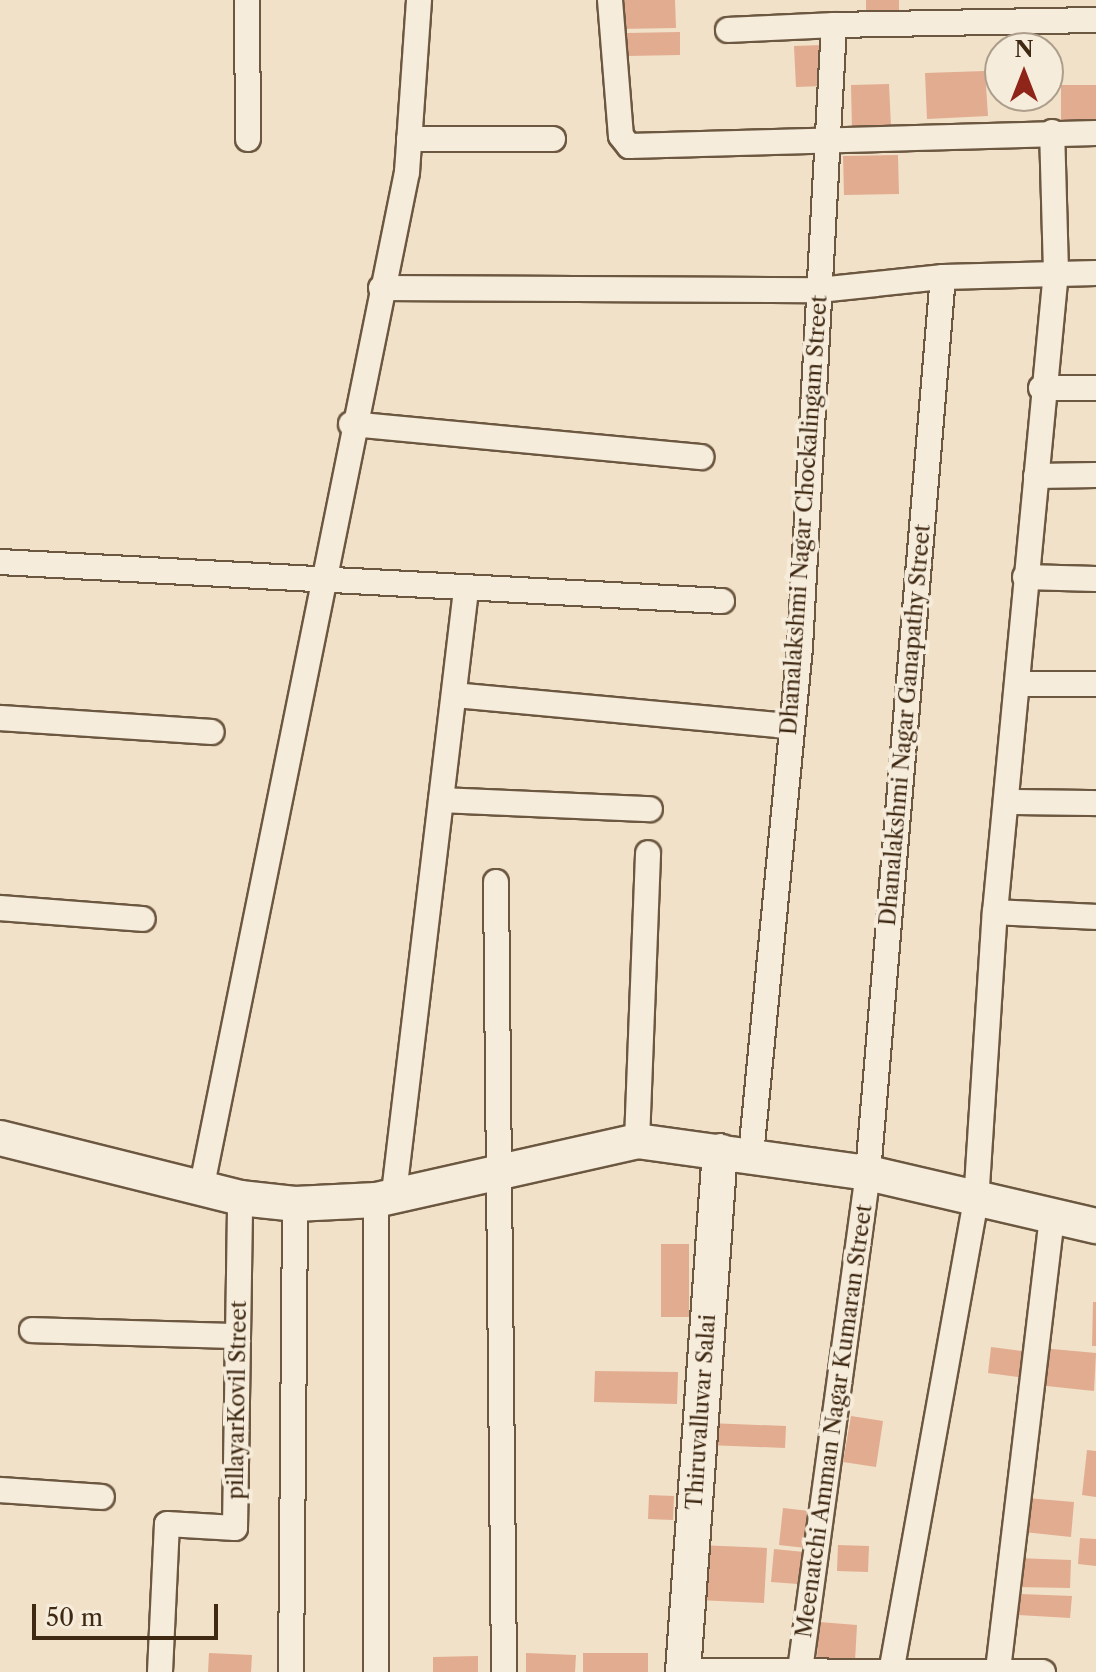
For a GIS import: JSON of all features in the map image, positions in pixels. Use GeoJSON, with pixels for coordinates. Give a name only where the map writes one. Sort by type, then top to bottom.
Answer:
{"type":"FeatureCollection","features":[{"type":"Feature","properties":{"kind":"street"},"geometry":{"type":"LineString","coordinates":[[247,0],[248,139]]}},
{"type":"Feature","properties":{"kind":"street"},"geometry":{"type":"LineString","coordinates":[[202,1185],[409,139],[419,0]]}},
{"type":"Feature","properties":{"kind":"street"},"geometry":{"type":"LineString","coordinates":[[610,0],[626,145],[1096,133]]}},
{"type":"Feature","properties":{"kind":"street"},"geometry":{"type":"LineString","coordinates":[[728,30],[936,18],[1096,20]]}},
{"type":"Feature","properties":{"kind":"street","name":"Dhanalakshmi Nagar Chockalingam Street"},"geometry":{"type":"LineString","coordinates":[[735,1153],[790,726],[831,139],[834,25]]}},
{"type":"Feature","properties":{"kind":"street"},"geometry":{"type":"LineString","coordinates":[[892,1667],[976,1202],[995,912],[1009,802],[1041,388],[1056,272],[1052,132]]}},
{"type":"Feature","properties":{"kind":"street"},"geometry":{"type":"LineString","coordinates":[[409,139],[553,139]]}},
{"type":"Feature","properties":{"kind":"street"},"geometry":{"type":"LineString","coordinates":[[381,288],[819,290],[943,277],[1096,273]]}},
{"type":"Feature","properties":{"kind":"street","name":"Dhanalakshmi Nagar Ganapathy Street"},"geometry":{"type":"LineString","coordinates":[[868,1173],[943,277]]}},
{"type":"Feature","properties":{"kind":"street"},"geometry":{"type":"LineString","coordinates":[[1041,388],[1096,388]]}},
{"type":"Feature","properties":{"kind":"street"},"geometry":{"type":"LineString","coordinates":[[351,424],[701,457]]}},
{"type":"Feature","properties":{"kind":"street"},"geometry":{"type":"LineString","coordinates":[[1036,476],[1096,475]]}},
{"type":"Feature","properties":{"kind":"street"},"geometry":{"type":"LineString","coordinates":[[0,562],[466,590],[722,601]]}},
{"type":"Feature","properties":{"kind":"street"},"geometry":{"type":"LineString","coordinates":[[1025,577],[1096,579]]}},
{"type":"Feature","properties":{"kind":"street"},"geometry":{"type":"LineString","coordinates":[[376,1672],[385,1196],[441,800],[466,590]]}},
{"type":"Feature","properties":{"kind":"street"},"geometry":{"type":"LineString","coordinates":[[1018,684],[1096,684]]}},
{"type":"Feature","properties":{"kind":"street"},"geometry":{"type":"LineString","coordinates":[[454,695],[790,726]]}},
{"type":"Feature","properties":{"kind":"street"},"geometry":{"type":"LineString","coordinates":[[0,718],[212,732]]}},
{"type":"Feature","properties":{"kind":"street"},"geometry":{"type":"LineString","coordinates":[[441,800],[650,809]]}},
{"type":"Feature","properties":{"kind":"street"},"geometry":{"type":"LineString","coordinates":[[1009,802],[1096,803]]}},
{"type":"Feature","properties":{"kind":"street"},"geometry":{"type":"LineString","coordinates":[[637,1141],[648,853]]}},
{"type":"Feature","properties":{"kind":"street"},"geometry":{"type":"LineString","coordinates":[[496,882],[504,1672]]}},
{"type":"Feature","properties":{"kind":"street"},"geometry":{"type":"LineString","coordinates":[[0,908],[143,919]]}},
{"type":"Feature","properties":{"kind":"street"},"geometry":{"type":"LineString","coordinates":[[995,912],[1096,917]]}},
{"type":"Feature","properties":{"kind":"street"},"geometry":{"type":"LineString","coordinates":[[0,1138],[202,1185],[240,1198],[295,1204],[385,1196],[637,1141],[868,1173],[976,1202],[1096,1226]]}},
{"type":"Feature","properties":{"kind":"street","name":"Thiruvalluvar Salai"},"geometry":{"type":"LineString","coordinates":[[683,1671],[735,1153]]}},
{"type":"Feature","properties":{"kind":"street","name":"Meenatchi Amman Nagar Kumaran Street"},"geometry":{"type":"LineString","coordinates":[[800,1670],[868,1173]]}},
{"type":"Feature","properties":{"kind":"street","name":"pillayarKovil Street"},"geometry":{"type":"LineString","coordinates":[[160,1672],[167,1524],[235,1528],[240,1198]]}},
{"type":"Feature","properties":{"kind":"street"},"geometry":{"type":"LineString","coordinates":[[291,1672],[295,1204]]}},
{"type":"Feature","properties":{"kind":"street"},"geometry":{"type":"LineString","coordinates":[[998,1670],[1052,1219]]}},
{"type":"Feature","properties":{"kind":"street"},"geometry":{"type":"LineString","coordinates":[[32,1330],[238,1336]]}},
{"type":"Feature","properties":{"kind":"street"},"geometry":{"type":"LineString","coordinates":[[0,1490],[102,1497]]}},
{"type":"Feature","properties":{"kind":"street"},"geometry":{"type":"LineString","coordinates":[[683,1671],[892,1667],[1043,1672]]}},
{"type":"Feature","properties":{"kind":"building"},"geometry":{"type":"Polygon","coordinates":[[[617,0],[675,0],[676,28],[617,29],[617,0]]]}},
{"type":"Feature","properties":{"kind":"building"},"geometry":{"type":"Polygon","coordinates":[[[866,0],[899,0],[899,11],[866,12],[866,0]]]}},
{"type":"Feature","properties":{"kind":"building"},"geometry":{"type":"Polygon","coordinates":[[[680,32],[680,55],[627,56],[627,33],[680,32]]]}},
{"type":"Feature","properties":{"kind":"building"},"geometry":{"type":"Polygon","coordinates":[[[822,45],[823,86],[796,87],[794,46],[822,45]]]}},
{"type":"Feature","properties":{"kind":"building"},"geometry":{"type":"Polygon","coordinates":[[[984,71],[984,112],[988,112],[988,116],[927,119],[925,73],[984,71]]]}},
{"type":"Feature","properties":{"kind":"building"},"geometry":{"type":"Polygon","coordinates":[[[889,84],[891,127],[852,129],[851,85],[889,84]]]}},
{"type":"Feature","properties":{"kind":"building"},"geometry":{"type":"Polygon","coordinates":[[[1064,85],[1096,85],[1096,123],[1061,123],[1064,85]]]}},
{"type":"Feature","properties":{"kind":"building"},"geometry":{"type":"Polygon","coordinates":[[[898,155],[899,194],[844,195],[843,156],[898,155]]]}},
{"type":"Feature","properties":{"kind":"building"},"geometry":{"type":"Polygon","coordinates":[[[661,1244],[689,1244],[689,1317],[661,1317],[661,1244]]]}},
{"type":"Feature","properties":{"kind":"building"},"geometry":{"type":"Polygon","coordinates":[[[1093,1302],[1096,1302],[1096,1346],[1092,1346],[1093,1302]]]}},
{"type":"Feature","properties":{"kind":"building"},"geometry":{"type":"Polygon","coordinates":[[[991,1347],[1030,1352],[1026,1378],[988,1373],[991,1347]]]}},
{"type":"Feature","properties":{"kind":"building"},"geometry":{"type":"Polygon","coordinates":[[[1041,1348],[1096,1353],[1094,1391],[1037,1385],[1041,1348]]]}},
{"type":"Feature","properties":{"kind":"building"},"geometry":{"type":"Polygon","coordinates":[[[595,1371],[678,1372],[677,1404],[594,1402],[595,1371]]]}},
{"type":"Feature","properties":{"kind":"building"},"geometry":{"type":"Polygon","coordinates":[[[851,1416],[883,1421],[876,1467],[843,1462],[851,1416]]]}},
{"type":"Feature","properties":{"kind":"building"},"geometry":{"type":"Polygon","coordinates":[[[708,1423],[786,1426],[785,1448],[707,1445],[708,1423]]]}},
{"type":"Feature","properties":{"kind":"building"},"geometry":{"type":"Polygon","coordinates":[[[1087,1450],[1096,1451],[1096,1497],[1082,1495],[1087,1450]]]}},
{"type":"Feature","properties":{"kind":"building"},"geometry":{"type":"Polygon","coordinates":[[[649,1495],[674,1496],[673,1520],[648,1519],[649,1495]]]}},
{"type":"Feature","properties":{"kind":"building"},"geometry":{"type":"Polygon","coordinates":[[[1027,1498],[1074,1502],[1071,1537],[1024,1532],[1027,1498]]]}},
{"type":"Feature","properties":{"kind":"building"},"geometry":{"type":"Polygon","coordinates":[[[783,1508],[818,1512],[815,1549],[779,1545],[783,1508]]]}},
{"type":"Feature","properties":{"kind":"building"},"geometry":{"type":"Polygon","coordinates":[[[1080,1538],[1096,1539],[1096,1566],[1078,1564],[1080,1538]]]}},
{"type":"Feature","properties":{"kind":"building"},"geometry":{"type":"Polygon","coordinates":[[[698,1545],[767,1548],[764,1603],[696,1600],[698,1545]]]}},
{"type":"Feature","properties":{"kind":"building"},"geometry":{"type":"Polygon","coordinates":[[[838,1545],[869,1546],[868,1572],[837,1571],[838,1545]]]}},
{"type":"Feature","properties":{"kind":"building"},"geometry":{"type":"Polygon","coordinates":[[[774,1549],[814,1553],[811,1585],[771,1582],[774,1549]]]}},
{"type":"Feature","properties":{"kind":"building"},"geometry":{"type":"Polygon","coordinates":[[[1014,1558],[1071,1560],[1070,1588],[1013,1587],[1014,1558]]]}},
{"type":"Feature","properties":{"kind":"building"},"geometry":{"type":"Polygon","coordinates":[[[1020,1594],[1072,1596],[1070,1618],[1018,1615],[1020,1594]]]}},
{"type":"Feature","properties":{"kind":"building"},"geometry":{"type":"Polygon","coordinates":[[[819,1622],[857,1625],[855,1661],[817,1659],[819,1622]]]}},
{"type":"Feature","properties":{"kind":"building"},"geometry":{"type":"Polygon","coordinates":[[[209,1653],[252,1655],[251,1672],[208,1672],[209,1653]]]}},
{"type":"Feature","properties":{"kind":"building"},"geometry":{"type":"Polygon","coordinates":[[[526,1653],[576,1655],[575,1672],[526,1672],[526,1653]]]}},
{"type":"Feature","properties":{"kind":"building"},"geometry":{"type":"Polygon","coordinates":[[[583,1653],[648,1653],[648,1672],[583,1672],[583,1653]]]}},
{"type":"Feature","properties":{"kind":"building"},"geometry":{"type":"Polygon","coordinates":[[[478,1656],[478,1672],[433,1672],[433,1657],[478,1656]]]}}]}
